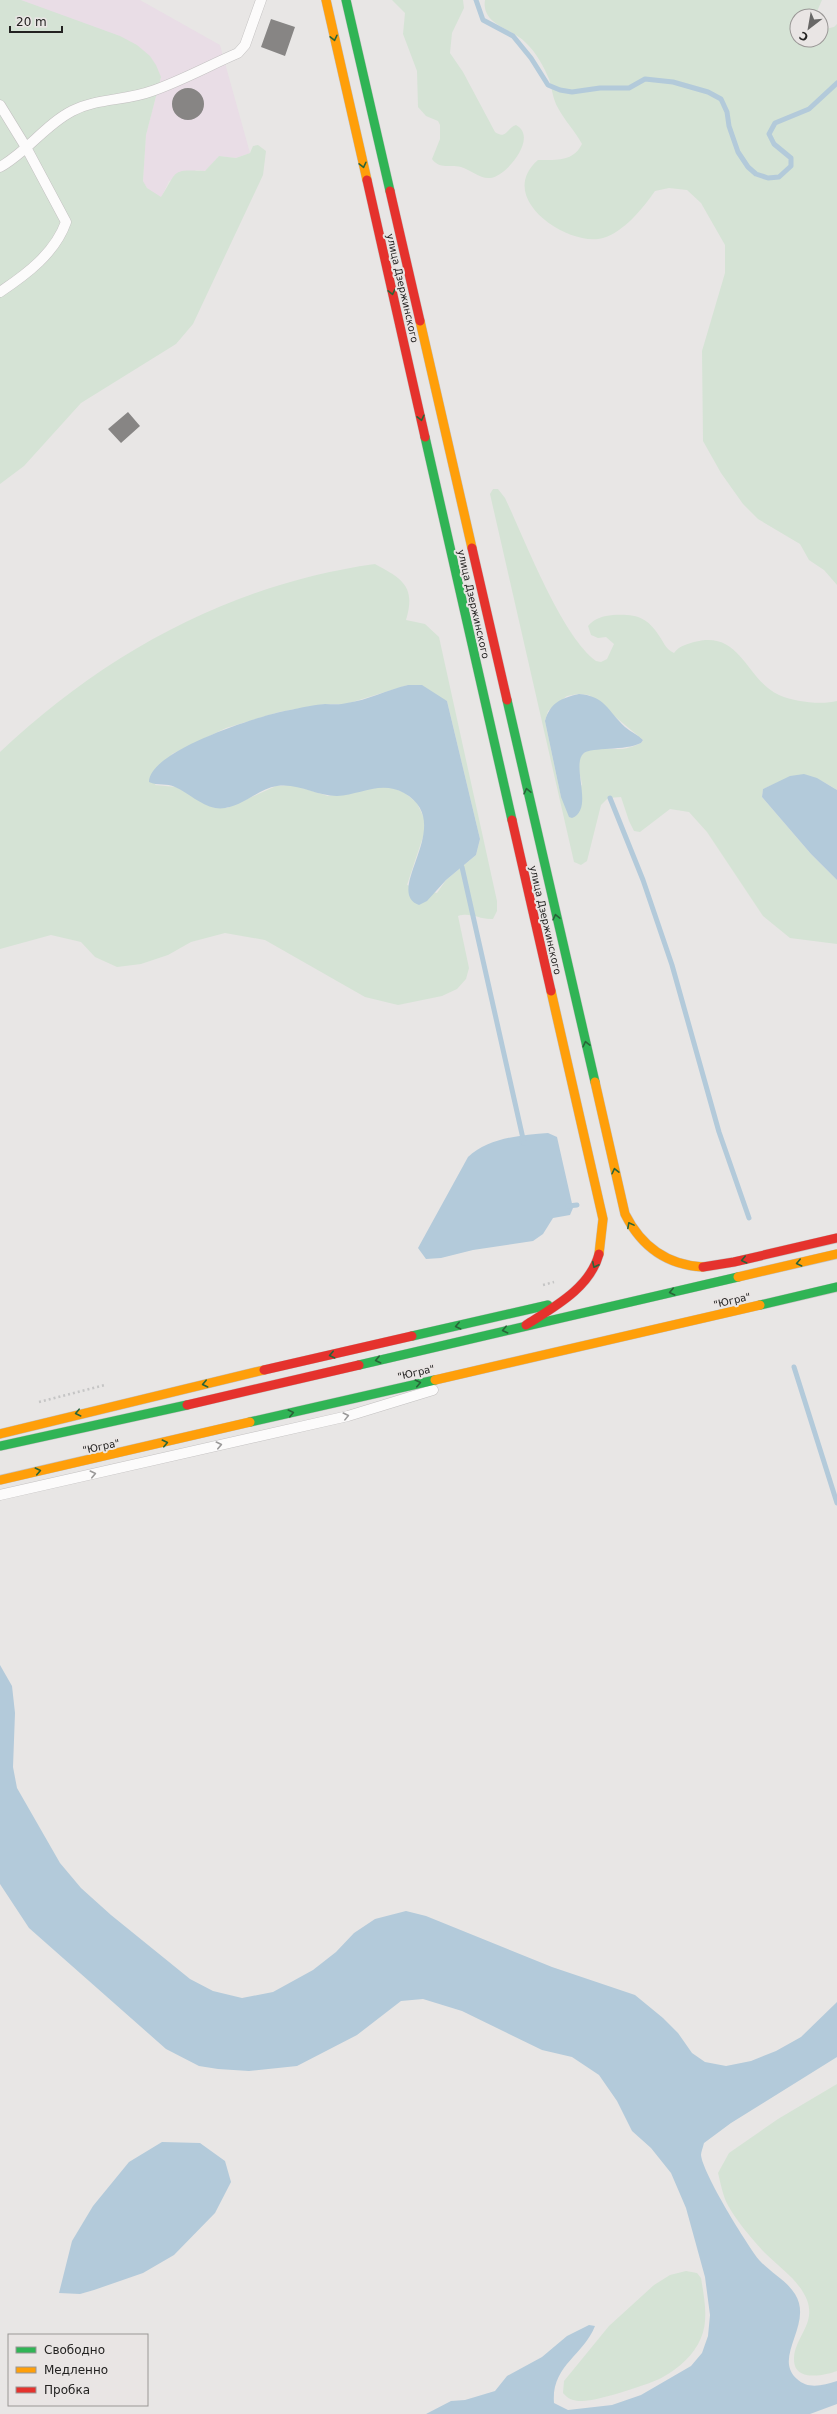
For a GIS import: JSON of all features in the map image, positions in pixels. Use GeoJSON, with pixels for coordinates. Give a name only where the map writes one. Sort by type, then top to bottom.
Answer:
{"type":"FeatureCollection","features":[{"type":"Feature","properties":{"kind":"main road","name":"улица Дзержинского"},"geometry":{"type":"LineString","coordinates":[[326,0],[602,1213],[604,1232],[599,1257],[587,1279],[564,1300],[526,1325]]}},
{"type":"Feature","properties":{"kind":"main road","name":"улица Дзержинского"},"geometry":{"type":"LineString","coordinates":[[346,0],[623,1209],[629,1225],[642,1241],[665,1257],[689,1266]]}},
{"type":"Feature","properties":{"kind":"main road"},"geometry":{"type":"LineString","coordinates":[[689,1266],[723,1265],[837,1238]]}},
{"type":"Feature","properties":{"kind":"main road","name":"\"Югра\""},"geometry":{"type":"LineString","coordinates":[[0,1446],[122,1420],[837,1254]]}},
{"type":"Feature","properties":{"kind":"main road"},"geometry":{"type":"LineString","coordinates":[[689,1266],[742,1276]]}},
{"type":"Feature","properties":{"kind":"main road","name":"\"Югра\""},"geometry":{"type":"LineString","coordinates":[[0,1480],[837,1287]]}},
{"type":"Feature","properties":{"kind":"main road"},"geometry":{"type":"LineString","coordinates":[[0,1434],[56,1419],[564,1300]]}},
{"type":"Feature","properties":{"kind":"lane"},"geometry":{"type":"LineString","coordinates":[[0,168],[27,149],[62,116],[74,110],[92,103],[152,91],[238,53],[245,45],[261,0]]}},
{"type":"Feature","properties":{"kind":"lane"},"geometry":{"type":"LineString","coordinates":[[0,105],[27,149],[66,222],[62,232],[45,256],[24,276],[0,292]]}},
{"type":"Feature","properties":{"kind":"lane"},"geometry":{"type":"LineString","coordinates":[[0,1495],[348,1416],[561,1350]]}},
{"type":"Feature","properties":{"kind":"shaded area"},"geometry":{"type":"Polygon","coordinates":[[[21,0],[140,0],[220,45],[250,153],[236,158],[219,156],[205,171],[197,170],[169,181],[161,198],[155,195],[147,188],[143,181],[146,135],[161,77],[42,9],[21,0]]]}},
{"type":"Feature","properties":{"kind":"green space"},"geometry":{"type":"Polygon","coordinates":[[[0,0],[21,0],[120,36],[137,45],[150,56],[161,77],[146,135],[143,181],[147,188],[161,197],[173,177],[180,171],[205,171],[219,156],[236,158],[250,153],[253,146],[258,145],[266,151],[263,175],[193,324],[176,344],[81,403],[24,466],[0,484],[0,0]]]}},
{"type":"Feature","properties":{"kind":"green space"},"geometry":{"type":"Polygon","coordinates":[[[392,0],[463,0],[464,8],[452,33],[450,53],[463,72],[495,132],[502,135],[516,125],[522,131],[524,138],[518,156],[504,171],[497,176],[486,178],[479,176],[465,168],[457,166],[442,166],[432,159],[440,139],[440,125],[438,121],[426,116],[418,107],[417,71],[403,34],[405,13],[392,0]]]}},
{"type":"Feature","properties":{"kind":"green space"},"geometry":{"type":"Polygon","coordinates":[[[485,0],[822,0],[818,8],[789,8],[789,48],[829,48],[829,28],[834,27],[837,24],[837,585],[824,570],[809,560],[800,544],[758,519],[743,504],[721,473],[703,441],[702,351],[725,273],[725,245],[701,203],[687,190],[669,188],[655,191],[645,205],[626,225],[611,235],[603,238],[589,239],[572,235],[556,228],[541,217],[530,204],[525,190],[527,175],[538,160],[557,160],[569,157],[578,150],[582,144],[556,105],[549,79],[536,55],[520,38],[493,21],[485,8],[485,0]]]}},
{"type":"Feature","properties":{"kind":"green space"},"geometry":{"type":"Polygon","coordinates":[[[493,489],[498,489],[505,498],[533,561],[557,609],[583,648],[596,661],[601,662],[607,659],[614,644],[606,637],[598,638],[591,635],[588,626],[596,619],[606,616],[629,615],[641,618],[651,625],[669,650],[674,653],[680,647],[694,642],[710,640],[722,643],[733,649],[758,679],[779,695],[808,702],[824,703],[837,701],[837,790],[815,778],[800,776],[793,777],[763,789],[762,797],[811,854],[837,880],[837,944],[790,938],[763,916],[707,832],[689,812],[670,809],[640,832],[634,831],[621,797],[608,798],[601,805],[587,861],[581,865],[574,862],[490,494],[493,489]],[[578,694],[567,696],[548,711],[545,721],[561,797],[582,785],[579,760],[586,752],[598,749],[625,749],[641,743],[643,740],[589,695],[578,694]]]}},
{"type":"Feature","properties":{"kind":"green space"},"geometry":{"type":"Polygon","coordinates":[[[375,564],[393,574],[405,585],[409,599],[409,609],[406,620],[425,624],[439,637],[497,901],[497,911],[493,919],[472,915],[458,916],[469,968],[466,979],[457,989],[442,996],[398,1005],[365,997],[265,940],[225,933],[191,942],[168,955],[141,964],[117,967],[95,957],[81,942],[51,935],[0,949],[0,752],[40,716],[83,684],[127,654],[173,628],[221,606],[270,588],[322,574],[375,564]],[[408,685],[346,704],[324,704],[279,712],[226,728],[172,754],[155,785],[176,787],[215,808],[227,808],[276,786],[293,785],[328,796],[388,786],[405,793],[417,803],[424,818],[425,831],[407,885],[437,893],[446,880],[476,855],[480,839],[447,701],[408,685]]]}},
{"type":"Feature","properties":{"kind":"green space"},"geometry":{"type":"Polygon","coordinates":[[[837,2084],[837,2371],[810,2375],[803,2374],[798,2371],[795,2366],[794,2358],[795,2350],[809,2316],[809,2309],[804,2293],[794,2280],[765,2253],[737,2220],[725,2199],[718,2173],[729,2153],[778,2119],[837,2084]]]}},
{"type":"Feature","properties":{"kind":"green space"},"geometry":{"type":"Polygon","coordinates":[[[686,2271],[697,2273],[701,2278],[705,2316],[705,2323],[701,2338],[690,2355],[680,2365],[663,2377],[610,2396],[588,2401],[576,2401],[565,2395],[563,2393],[564,2381],[609,2326],[654,2285],[670,2275],[686,2271]]]}},
{"type":"Feature","properties":{"kind":"water"},"geometry":{"type":"Polygon","coordinates":[[[408,685],[422,685],[447,701],[480,839],[476,855],[446,880],[427,901],[419,905],[410,897],[409,886],[412,871],[423,838],[424,821],[419,806],[404,793],[395,789],[379,788],[337,796],[322,794],[293,786],[277,786],[262,791],[231,807],[215,808],[199,802],[175,787],[149,782],[154,770],[166,759],[184,748],[227,729],[267,715],[314,705],[355,702],[408,685]]]}},
{"type":"Feature","properties":{"kind":"water"},"geometry":{"type":"Polygon","coordinates":[[[579,694],[588,695],[600,701],[625,727],[643,740],[641,743],[626,747],[594,750],[584,753],[580,759],[579,767],[582,806],[579,813],[572,818],[569,817],[561,797],[545,721],[550,710],[557,702],[567,697],[579,694]]]}},
{"type":"Feature","properties":{"kind":"water"},"geometry":{"type":"Polygon","coordinates":[[[804,774],[817,778],[837,790],[837,880],[811,854],[762,797],[763,789],[790,776],[804,774]]]}},
{"type":"Feature","properties":{"kind":"water"},"geometry":{"type":"Polygon","coordinates":[[[548,1133],[557,1137],[573,1208],[570,1215],[553,1218],[543,1234],[533,1241],[473,1250],[441,1258],[426,1259],[418,1248],[468,1157],[485,1146],[505,1139],[516,1136],[548,1133]]]}},
{"type":"Feature","properties":{"kind":"water"},"geometry":{"type":"Polygon","coordinates":[[[0,1665],[12,1686],[15,1713],[13,1767],[17,1788],[60,1863],[81,1888],[111,1915],[190,1979],[213,1991],[242,1998],[273,1992],[313,1970],[336,1952],[354,1933],[375,1919],[406,1911],[426,1916],[552,1967],[635,1995],[663,2018],[678,2033],[692,2053],[705,2062],[726,2066],[751,2061],[776,2051],[801,2037],[837,2002],[837,2057],[731,2123],[704,2143],[701,2155],[717,2193],[754,2253],[760,2261],[792,2289],[800,2305],[800,2317],[790,2350],[789,2361],[791,2370],[797,2379],[806,2385],[816,2386],[837,2381],[837,2404],[810,2414],[426,2414],[451,2401],[465,2400],[495,2391],[507,2376],[542,2357],[567,2336],[589,2325],[595,2326],[590,2336],[562,2370],[554,2390],[554,2403],[568,2410],[612,2405],[641,2395],[691,2366],[702,2353],[708,2336],[710,2315],[705,2277],[686,2208],[671,2173],[651,2148],[632,2131],[617,2101],[599,2075],[572,2057],[542,2050],[462,2011],[423,1999],[401,2001],[357,2035],[297,2066],[249,2071],[218,2069],[199,2066],[166,2049],[29,1928],[0,1884],[0,1665]]]}},
{"type":"Feature","properties":{"kind":"water"},"geometry":{"type":"Polygon","coordinates":[[[162,2142],[200,2143],[225,2161],[231,2182],[215,2213],[174,2255],[143,2273],[80,2294],[59,2293],[72,2241],[93,2206],[129,2162],[162,2142]]]}},
{"type":"Feature","properties":{"kind":"building"},"geometry":{"type":"Polygon","coordinates":[[[271,19],[295,27],[285,56],[261,47],[271,19]]]}},
{"type":"Feature","properties":{"kind":"building"},"geometry":{"type":"Polygon","coordinates":[[[185,88],[191,88],[201,95],[204,104],[203,110],[197,117],[191,120],[185,120],[175,113],[172,107],[172,101],[179,91],[185,88]]]}},
{"type":"Feature","properties":{"kind":"building"},"geometry":{"type":"Polygon","coordinates":[[[128,412],[140,426],[121,443],[108,429],[128,412]]]}},
{"type":"Feature","properties":{"kind":"waterway"},"geometry":{"type":"LineString","coordinates":[[476,0],[483,20],[513,36],[531,58],[548,85],[560,90],[572,92],[600,88],[629,88],[645,79],[673,82],[708,92],[721,99],[727,112],[729,126],[738,152],[748,167],[756,174],[768,178],[779,177],[791,166],[791,158],[774,144],[769,134],[775,123],[809,109],[837,83]]}},
{"type":"Feature","properties":{"kind":"waterway"},"geometry":{"type":"LineString","coordinates":[[610,798],[643,880],[672,965],[719,1132],[749,1218]]}},
{"type":"Feature","properties":{"kind":"waterway"},"geometry":{"type":"LineString","coordinates":[[462,867],[524,1143]]}},
{"type":"Feature","properties":{"kind":"waterway"},"geometry":{"type":"LineString","coordinates":[[568,1206],[577,1205]]}},
{"type":"Feature","properties":{"kind":"waterway"},"geometry":{"type":"LineString","coordinates":[[794,1367],[837,1503]]}},
{"type":"Feature","properties":{"kind":"traffic: fast"},"geometry":{"type":"LineString","coordinates":[[346,0],[390,191]]}},
{"type":"Feature","properties":{"kind":"traffic: fast"},"geometry":{"type":"LineString","coordinates":[[425,437],[512,820]]}},
{"type":"Feature","properties":{"kind":"traffic: fast"},"geometry":{"type":"LineString","coordinates":[[507,700],[595,1082]]}},
{"type":"Feature","properties":{"kind":"traffic: fast"},"geometry":{"type":"LineString","coordinates":[[359,1365],[738,1277]]}},
{"type":"Feature","properties":{"kind":"traffic: fast"},"geometry":{"type":"LineString","coordinates":[[760,1305],[837,1287]]}},
{"type":"Feature","properties":{"kind":"traffic: fast"},"geometry":{"type":"LineString","coordinates":[[412,1336],[548,1305]]}},
{"type":"Feature","properties":{"kind":"traffic: fast"},"geometry":{"type":"LineString","coordinates":[[250,1422],[435,1380]]}},
{"type":"Feature","properties":{"kind":"traffic: fast"},"geometry":{"type":"LineString","coordinates":[[0,1446],[187,1405]]}},
{"type":"Feature","properties":{"kind":"traffic: slow"},"geometry":{"type":"LineString","coordinates":[[326,0],[367,180]]}},
{"type":"Feature","properties":{"kind":"traffic: slow"},"geometry":{"type":"LineString","coordinates":[[420,321],[472,548]]}},
{"type":"Feature","properties":{"kind":"traffic: slow"},"geometry":{"type":"LineString","coordinates":[[551,991],[603,1219],[599,1254]]}},
{"type":"Feature","properties":{"kind":"traffic: slow"},"geometry":{"type":"LineString","coordinates":[[595,1082],[625,1214],[631,1225],[639,1236],[656,1252],[678,1262],[703,1267]]}},
{"type":"Feature","properties":{"kind":"traffic: slow"},"geometry":{"type":"LineString","coordinates":[[738,1277],[837,1254]]}},
{"type":"Feature","properties":{"kind":"traffic: slow"},"geometry":{"type":"LineString","coordinates":[[435,1380],[760,1305]]}},
{"type":"Feature","properties":{"kind":"traffic: slow"},"geometry":{"type":"LineString","coordinates":[[0,1434],[264,1370]]}},
{"type":"Feature","properties":{"kind":"traffic: slow"},"geometry":{"type":"LineString","coordinates":[[0,1480],[250,1422]]}},
{"type":"Feature","properties":{"kind":"traffic: jam"},"geometry":{"type":"LineString","coordinates":[[367,180],[425,437]]}},
{"type":"Feature","properties":{"kind":"traffic: jam"},"geometry":{"type":"LineString","coordinates":[[390,191],[420,321]]}},
{"type":"Feature","properties":{"kind":"traffic: jam"},"geometry":{"type":"LineString","coordinates":[[472,548],[507,700]]}},
{"type":"Feature","properties":{"kind":"traffic: jam"},"geometry":{"type":"LineString","coordinates":[[512,820],[551,991]]}},
{"type":"Feature","properties":{"kind":"traffic: jam"},"geometry":{"type":"LineString","coordinates":[[703,1267],[734,1262],[837,1238]]}},
{"type":"Feature","properties":{"kind":"traffic: jam"},"geometry":{"type":"LineString","coordinates":[[526,1325],[570,1296],[588,1277],[599,1254]]}},
{"type":"Feature","properties":{"kind":"traffic: jam"},"geometry":{"type":"LineString","coordinates":[[264,1370],[412,1336]]}},
{"type":"Feature","properties":{"kind":"traffic: jam"},"geometry":{"type":"LineString","coordinates":[[187,1405],[359,1365]]}}]}
